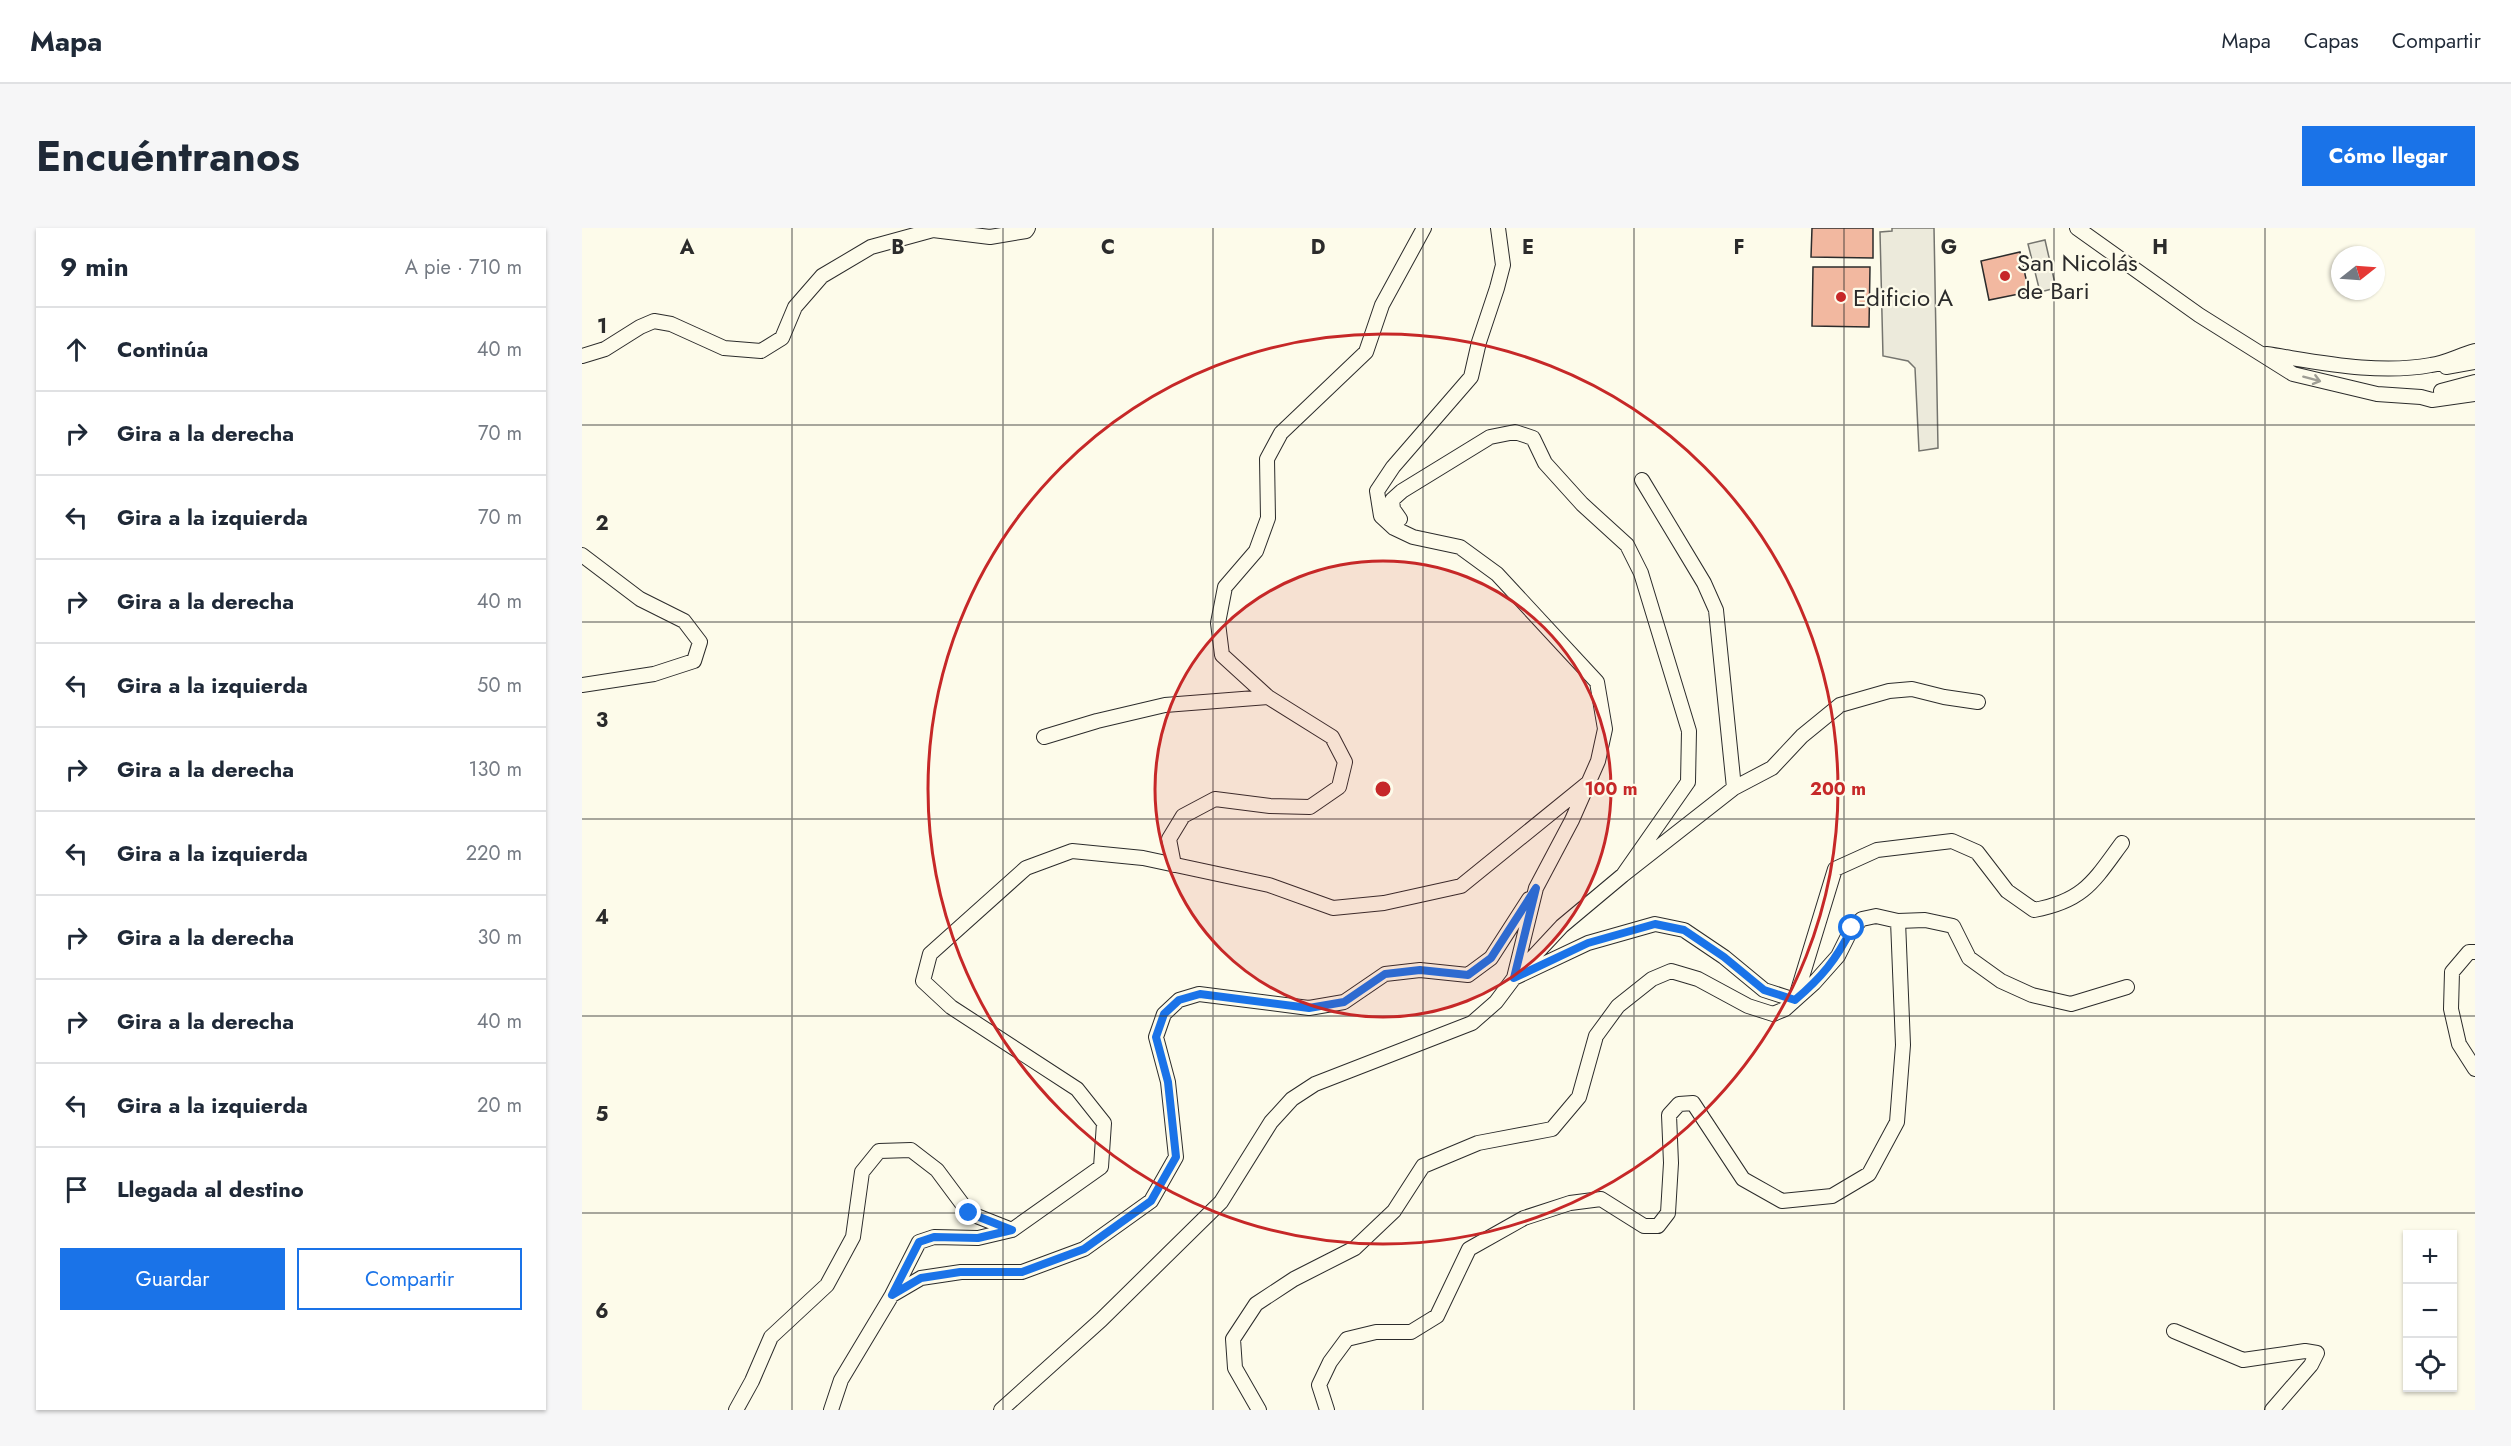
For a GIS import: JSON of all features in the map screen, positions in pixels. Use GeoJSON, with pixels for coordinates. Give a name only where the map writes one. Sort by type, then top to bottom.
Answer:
{"type":"FeatureCollection","features":[{"type":"Feature","properties":{"kind":"street"},"geometry":{"type":"LineString","coordinates":[[582,356],[605,349],[654,321],[671,324],[724,348],[761,351],[782,338],[795,307],[822,276],[871,247],[933,230],[990,237],[1026,231],[1028,228]]}},
{"type":"Feature","properties":{"kind":"street"},"geometry":{"type":"LineString","coordinates":[[1174,865],[1169,839],[1183,816],[1215,799],[1270,806],[1310,807],[1339,787],[1345,762],[1332,737],[1268,697],[1222,655],[1218,623],[1225,586],[1256,551],[1268,518],[1267,459],[1281,433],[1366,352],[1382,305],[1424,228]]}},
{"type":"Feature","properties":{"kind":"street"},"geometry":{"type":"LineString","coordinates":[[892,1295],[921,1278],[960,1272],[1022,1272],[1084,1249],[1151,1201],[1176,1157],[1168,1082],[1156,1037],[1164,1014],[1179,1000],[1200,994],[1309,1008],[1344,1002],[1385,974],[1420,970],[1468,975],[1491,958],[1536,888],[1572,820],[1598,761],[1605,729],[1596,682],[1497,574],[1460,547],[1413,537],[1394,528],[1381,516],[1377,490],[1393,467],[1472,377],[1479,342],[1503,265],[1498,228]]}},
{"type":"Feature","properties":{"kind":"street"},"geometry":{"type":"LineString","coordinates":[[2077,228],[2199,315],[2293,374],[2377,394],[2437,400],[2475,394]]}},
{"type":"Feature","properties":{"kind":"street"},"geometry":{"type":"LineString","coordinates":[[2260,353],[2359,367],[2405,368],[2433,365],[2475,351]]}},
{"type":"Feature","properties":{"kind":"street"},"geometry":{"type":"LineString","coordinates":[[2433,365],[2443,368],[2475,362]]}},
{"type":"Feature","properties":{"kind":"street"},"geometry":{"type":"LineString","coordinates":[[2421,397],[2475,382]]}},
{"type":"Feature","properties":{"kind":"street"},"geometry":{"type":"LineString","coordinates":[[2421,397],[2426,402],[2440,407],[2475,403]]}},
{"type":"Feature","properties":{"kind":"street"},"geometry":{"type":"LineString","coordinates":[[1400,519],[1393,509],[1392,500],[1402,491],[1490,437],[1515,432],[1533,438],[1545,463],[1582,504],[1627,545],[1641,573],[1689,731],[1690,751],[1688,782],[1623,875]]}},
{"type":"Feature","properties":{"kind":"street"},"geometry":{"type":"LineString","coordinates":[[1642,480],[1704,583],[1716,610],[1734,788]]}},
{"type":"Feature","properties":{"kind":"street"},"geometry":{"type":"LineString","coordinates":[[582,555],[640,599],[684,621],[700,642],[693,661],[654,674],[582,685]]}},
{"type":"Feature","properties":{"kind":"street"},"geometry":{"type":"LineString","coordinates":[[1001,1410],[1101,1320],[1221,1202],[1271,1122],[1292,1099],[1315,1084],[1472,1023],[1496,1002],[1514,978],[1562,926],[1734,788],[1772,768],[1802,736],[1840,705],[1889,691],[1912,688],[1944,697],[1978,702]]}},
{"type":"Feature","properties":{"kind":"street"},"geometry":{"type":"LineString","coordinates":[[1044,737],[1097,721],[1165,705],[1268,697]]}},
{"type":"Feature","properties":{"kind":"street"},"geometry":{"type":"LineString","coordinates":[[831,1410],[841,1380],[892,1295],[919,1242],[934,1237],[978,1238],[1012,1230],[1101,1167],[1104,1123],[1077,1089],[951,1007],[923,981],[930,954],[1026,868],[1072,851],[1143,858],[1269,885],[1333,908],[1384,903],[1461,886],[1588,783]]}},
{"type":"Feature","properties":{"kind":"street"},"geometry":{"type":"LineString","coordinates":[[1795,1000],[1835,869],[1877,850],[1952,841],[1977,852],[2007,891],[2034,910],[2056,906],[2089,887],[2122,843]]}},
{"type":"Feature","properties":{"kind":"street"},"geometry":{"type":"LineString","coordinates":[[1514,978],[1536,888]]}},
{"type":"Feature","properties":{"kind":"street"},"geometry":{"type":"LineString","coordinates":[[1259,1410],[1235,1368],[1233,1339],[1256,1305],[1294,1279],[1355,1248],[1394,1211],[1423,1167],[1478,1143],[1552,1129],[1580,1096],[1596,1035],[1618,1006],[1652,979],[1671,971],[1698,979],[1748,1006],[1773,1014],[1785,1009],[1814,983],[1838,956],[1852,928],[1862,919],[1876,916],[1898,921],[1925,920],[1953,926],[1969,958],[2001,981],[2032,995],[2071,1004],[2127,987]]}},
{"type":"Feature","properties":{"kind":"street"},"geometry":{"type":"LineString","coordinates":[[1327,1410],[1319,1384],[1330,1362],[1347,1339],[1376,1332],[1411,1332],[1437,1316],[1469,1249],[1524,1218],[1570,1203],[1601,1199],[1644,1226],[1658,1226],[1668,1213],[1671,1163],[1669,1115],[1678,1104],[1693,1103],[1743,1179],[1782,1201],[1832,1196],[1869,1174],[1897,1122],[1903,1045],[1898,921]]}},
{"type":"Feature","properties":{"kind":"street"},"geometry":{"type":"LineString","coordinates":[[1514,978],[1588,943],[1655,924],[1684,930],[1724,957],[1764,990],[1795,1000]]}},
{"type":"Feature","properties":{"kind":"street"},"geometry":{"type":"LineString","coordinates":[[2475,952],[2469,952],[2452,972],[2451,1010],[2459,1044],[2475,1069]]}},
{"type":"Feature","properties":{"kind":"street"},"geometry":{"type":"LineString","coordinates":[[736,1410],[752,1382],[771,1337],[827,1285],[853,1237],[862,1172],[879,1151],[911,1150],[937,1170],[969,1213],[1012,1230]]}},
{"type":"Feature","properties":{"kind":"street"},"geometry":{"type":"LineString","coordinates":[[2174,1331],[2243,1360],[2305,1351],[2317,1353],[2311,1365],[2272,1410]]}},
{"type":"Feature","properties":{"kind":"shaded area"},"geometry":{"type":"Polygon","coordinates":[[[1892,228],[1934,228],[1938,448],[1919,451],[1915,368],[1908,361],[1883,356],[1880,232],[1892,231],[1892,228]]]}},
{"type":"Feature","properties":{"kind":"shaded area"},"geometry":{"type":"Polygon","coordinates":[[[2045,240],[2056,288],[2040,292],[2028,244],[2045,240]]]}},
{"type":"Feature","properties":{"kind":"building"},"geometry":{"type":"Polygon","coordinates":[[[1812,228],[1873,228],[1873,258],[1811,257],[1812,228]]]}},
{"type":"Feature","properties":{"kind":"building","name":"San Nicolás de Bari"},"geometry":{"type":"Polygon","coordinates":[[[2020,252],[2029,292],[1989,300],[1981,261],[2020,252]]]}},
{"type":"Feature","properties":{"kind":"building","name":"Edificio A"},"geometry":{"type":"Polygon","coordinates":[[[1813,267],[1870,267],[1869,327],[1812,326],[1813,267]]]}},
{"type":"Feature","properties":{"kind":"place","name":"San Nicolás de Bari"},"geometry":{"type":"Point","coordinates":[2005,276]}},
{"type":"Feature","properties":{"kind":"place","name":"Edificio A"},"geometry":{"type":"Point","coordinates":[1841,297]}},
{"type":"Feature","properties":{"kind":"route"},"geometry":{"type":"LineString","coordinates":[[969,1213],[1012,1230],[978,1238],[934,1237],[919,1242],[892,1295],[921,1278],[960,1272],[1022,1272],[1084,1249],[1151,1201],[1176,1157],[1168,1082],[1156,1037],[1164,1014],[1179,1000],[1200,994],[1277,1006],[1309,1008],[1344,1002],[1385,974],[1420,970],[1468,975],[1491,958],[1536,888],[1514,978],[1588,943],[1655,924],[1684,930],[1724,957],[1764,990],[1795,1000],[1838,956],[1852,928]]}}]}
